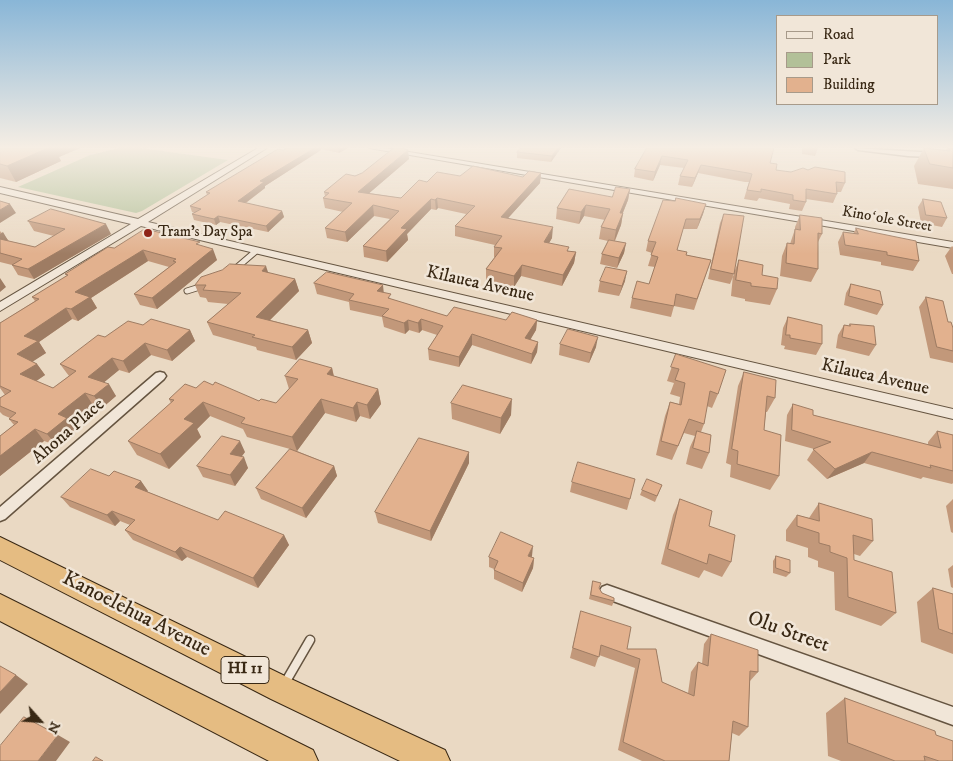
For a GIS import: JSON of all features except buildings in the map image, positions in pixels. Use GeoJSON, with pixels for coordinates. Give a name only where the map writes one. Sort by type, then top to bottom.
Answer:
{"type":"FeatureCollection","features":[{"type":"Feature","properties":{"kind":"highway","name":"Kanoelehua Avenue"},"geometry":{"type":"LineString","coordinates":[[0,548],[281,689],[434,761]]}},
{"type":"Feature","properties":{"kind":"highway"},"geometry":{"type":"LineString","coordinates":[[0,607],[302,761]]}},
{"type":"Feature","properties":{"kind":"street"},"geometry":{"type":"LineString","coordinates":[[0,307],[204,184]]}},
{"type":"Feature","properties":{"kind":"street","name":"Kinoʻole Street"},"geometry":{"type":"LineString","coordinates":[[585,184],[953,245]]}},
{"type":"Feature","properties":{"kind":"street","name":"Kilauea Avenue"},"geometry":{"type":"LineString","coordinates":[[0,190],[953,414]]}},
{"type":"Feature","properties":{"kind":"street","name":"Ahona Place"},"geometry":{"type":"LineString","coordinates":[[0,515],[160,376]]}},
{"type":"Feature","properties":{"kind":"street","name":"Olu Street"},"geometry":{"type":"LineString","coordinates":[[607,592],[953,716]]}},
{"type":"Feature","properties":{"kind":"lane"},"geometry":{"type":"LineString","coordinates":[[231,273],[256,251]]}},
{"type":"Feature","properties":{"kind":"lane"},"geometry":{"type":"LineString","coordinates":[[186,291],[210,284]]}},
{"type":"Feature","properties":{"kind":"lane"},"geometry":{"type":"LineString","coordinates":[[281,689],[310,640]]}},
{"type":"Feature","properties":{"kind":"green space"},"geometry":{"type":"Polygon","coordinates":[[[26,184],[188,184],[136,213],[18,187],[26,184]]]}},
{"type":"Feature","properties":{"kind":"place","name":"Tram's Day Spa"},"geometry":{"type":"Point","coordinates":[148,233]}}]}
